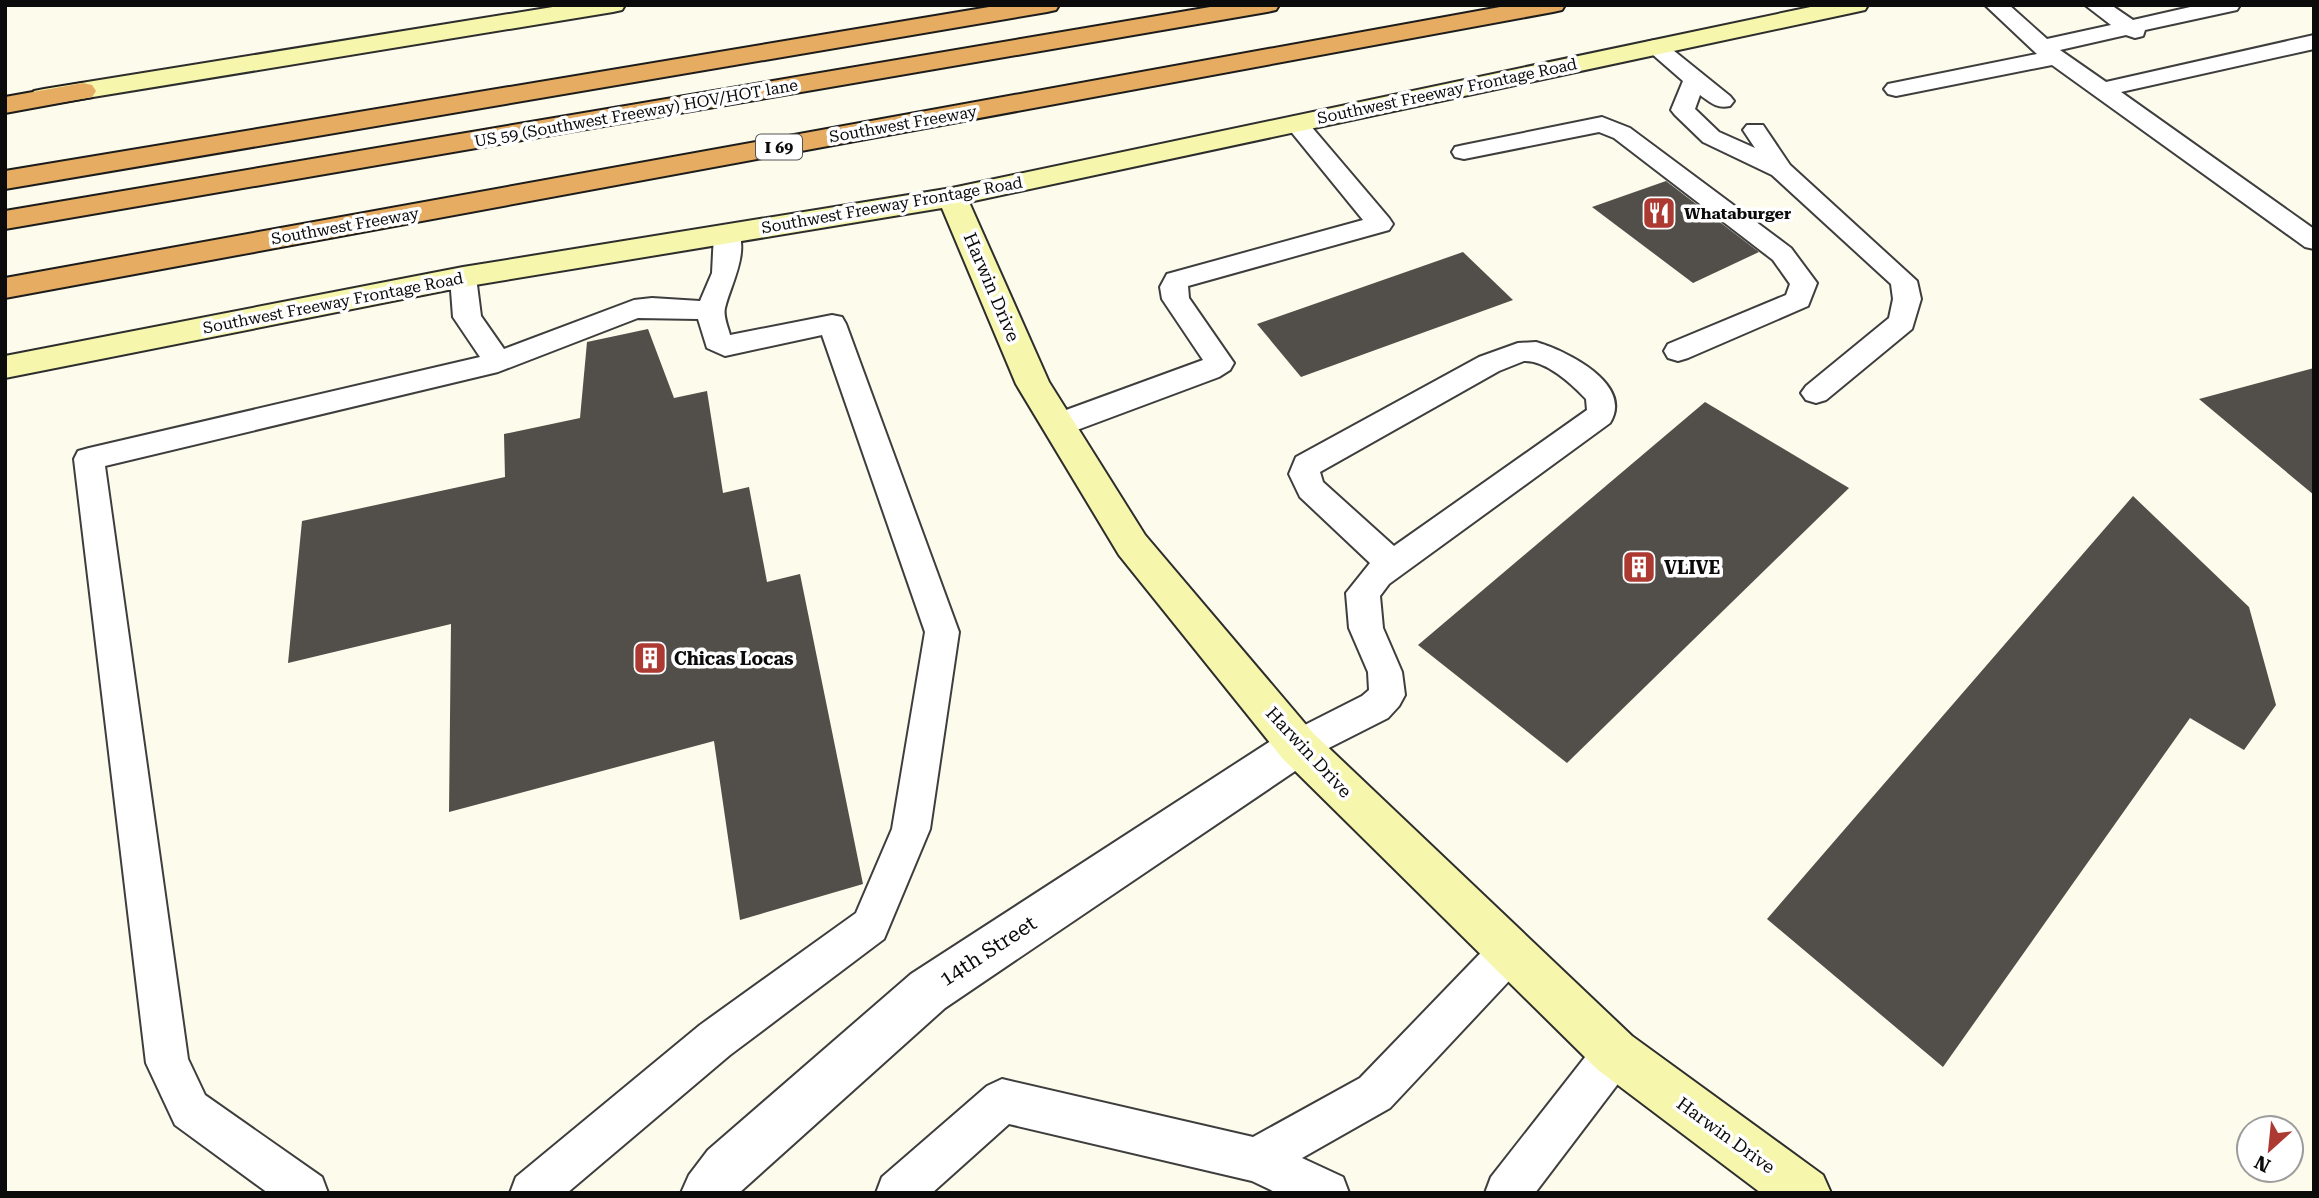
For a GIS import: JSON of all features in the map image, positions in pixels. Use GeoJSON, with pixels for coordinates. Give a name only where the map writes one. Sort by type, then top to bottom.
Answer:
{"type":"FeatureCollection","features":[{"type":"Feature","properties":{"kind":"highway"},"geometry":{"type":"LineString","coordinates":[[5,180],[1047,5]]}},
{"type":"Feature","properties":{"kind":"highway","name":"US 59 (Southwest Freeway) HOV/HOT lane"},"geometry":{"type":"LineString","coordinates":[[5,222],[1267,5]]}},
{"type":"Feature","properties":{"kind":"highway","name":"Southwest Freeway"},"geometry":{"type":"LineString","coordinates":[[5,288],[1553,5]]}},
{"type":"Feature","properties":{"kind":"highway"},"geometry":{"type":"LineString","coordinates":[[5,104],[83,91]]}},
{"type":"Feature","properties":{"kind":"main road"},"geometry":{"type":"LineString","coordinates":[[83,91],[612,5]]}},
{"type":"Feature","properties":{"kind":"main road","name":"Southwest Freeway Frontage Road"},"geometry":{"type":"LineString","coordinates":[[5,367],[463,278],[953,198],[1856,5]]}},
{"type":"Feature","properties":{"kind":"main road","name":"Harwin Drive"},"geometry":{"type":"LineString","coordinates":[[953,198],[1033,383],[1132,545],[1298,746],[1615,1053],[1805,1193]]}},
{"type":"Feature","properties":{"kind":"street","name":"14th Street"},"geometry":{"type":"LineString","coordinates":[[707,1193],[726,1168],[928,991],[1298,746]]}},
{"type":"Feature","properties":{"kind":"lane"},"geometry":{"type":"LineString","coordinates":[[1996,5],[2049,52],[2314,242]]}},
{"type":"Feature","properties":{"kind":"lane"},"geometry":{"type":"LineString","coordinates":[[2096,5],[2132,29]]}},
{"type":"Feature","properties":{"kind":"lane"},"geometry":{"type":"LineString","coordinates":[[1896,89],[2132,29],[2233,7]]}},
{"type":"Feature","properties":{"kind":"lane"},"geometry":{"type":"LineString","coordinates":[[2271,30],[2309,33]]}},
{"type":"Feature","properties":{"kind":"lane"},"geometry":{"type":"LineString","coordinates":[[2166,52],[2224,62],[2263,54],[2309,33]]}},
{"type":"Feature","properties":{"kind":"lane"},"geometry":{"type":"LineString","coordinates":[[2236,38],[2263,54]]}},
{"type":"Feature","properties":{"kind":"lane"},"geometry":{"type":"LineString","coordinates":[[1655,47],[1722,101]]}},
{"type":"Feature","properties":{"kind":"lane"},"geometry":{"type":"LineString","coordinates":[[2101,90],[2197,58]]}},
{"type":"Feature","properties":{"kind":"lane"},"geometry":{"type":"LineString","coordinates":[[1695,79],[1683,110],[1711,138],[1781,170]]}},
{"type":"Feature","properties":{"kind":"lane"},"geometry":{"type":"LineString","coordinates":[[1058,425],[1209,370],[1220,363],[1177,299],[1174,287],[1177,280],[1380,224],[1296,123]]}},
{"type":"Feature","properties":{"kind":"lane"},"geometry":{"type":"LineString","coordinates":[[1464,152],[1602,124],[1622,133],[1783,254],[1804,283],[1798,300],[1678,351]]}},
{"type":"Feature","properties":{"kind":"lane"},"geometry":{"type":"LineString","coordinates":[[1755,130],[1781,170],[1904,281],[1907,299],[1902,322],[1816,393]]}},
{"type":"Feature","properties":{"kind":"lane"},"geometry":{"type":"LineString","coordinates":[[532,1193],[715,1040],[870,926],[911,829],[942,632],[832,324],[725,346],[717,341],[710,311],[725,273],[727,233]]}},
{"type":"Feature","properties":{"kind":"lane"},"geometry":{"type":"LineString","coordinates":[[463,278],[467,317],[498,362]]}},
{"type":"Feature","properties":{"kind":"lane"},"geometry":{"type":"LineString","coordinates":[[306,1193],[190,1110],[167,1063],[89,459],[498,362],[634,309],[652,307],[710,311]]}},
{"type":"Feature","properties":{"kind":"lane"},"geometry":{"type":"LineString","coordinates":[[1298,746],[1375,708],[1387,695],[1385,672],[1366,628],[1363,593],[1377,575],[1393,564],[1600,416],[1602,402],[1592,385],[1545,354],[1536,351],[1516,353],[1489,364],[1307,465],[1304,474],[1311,489],[1393,564]]}},
{"type":"Feature","properties":{"kind":"lane"},"geometry":{"type":"LineString","coordinates":[[1256,1160],[1375,1093],[1510,951]]}},
{"type":"Feature","properties":{"kind":"lane"},"geometry":{"type":"LineString","coordinates":[[1507,1193],[1615,1053]]}},
{"type":"Feature","properties":{"kind":"lane"},"geometry":{"type":"LineString","coordinates":[[898,1193],[1002,1101],[1256,1160],[1327,1193]]}},
{"type":"Feature","properties":{"kind":"building","name":"Whataburger"},"geometry":{"type":"Polygon","coordinates":[[[1666,181],[1759,252],[1693,283],[1592,207],[1666,181]]]}},
{"type":"Feature","properties":{"kind":"building"},"geometry":{"type":"Polygon","coordinates":[[[1463,252],[1513,300],[1301,377],[1257,324],[1463,252]]]}},
{"type":"Feature","properties":{"kind":"building","name":"Chicas Locas"},"geometry":{"type":"Polygon","coordinates":[[[648,329],[674,398],[707,391],[723,493],[749,487],[767,582],[800,574],[863,884],[740,920],[714,741],[449,812],[451,624],[288,663],[302,521],[505,477],[504,434],[580,418],[587,342],[648,329]]]}},
{"type":"Feature","properties":{"kind":"building"},"geometry":{"type":"Polygon","coordinates":[[[2314,368],[2314,495],[2199,399],[2314,368]]]}},
{"type":"Feature","properties":{"kind":"building","name":"VLIVE"},"geometry":{"type":"Polygon","coordinates":[[[1705,402],[1849,488],[1567,763],[1418,645],[1705,402]]]}},
{"type":"Feature","properties":{"kind":"building"},"geometry":{"type":"Polygon","coordinates":[[[2133,496],[2249,607],[2276,705],[2244,750],[2190,718],[1943,1067],[1767,919],[2133,496]]]}},
{"type":"Feature","properties":{"kind":"place","name":"Whataburger"},"geometry":{"type":"Point","coordinates":[1659,213]}},
{"type":"Feature","properties":{"kind":"place","name":"VLIVE"},"geometry":{"type":"Point","coordinates":[1639,567]}},
{"type":"Feature","properties":{"kind":"place","name":"Chicas Locas"},"geometry":{"type":"Point","coordinates":[650,658]}}]}
